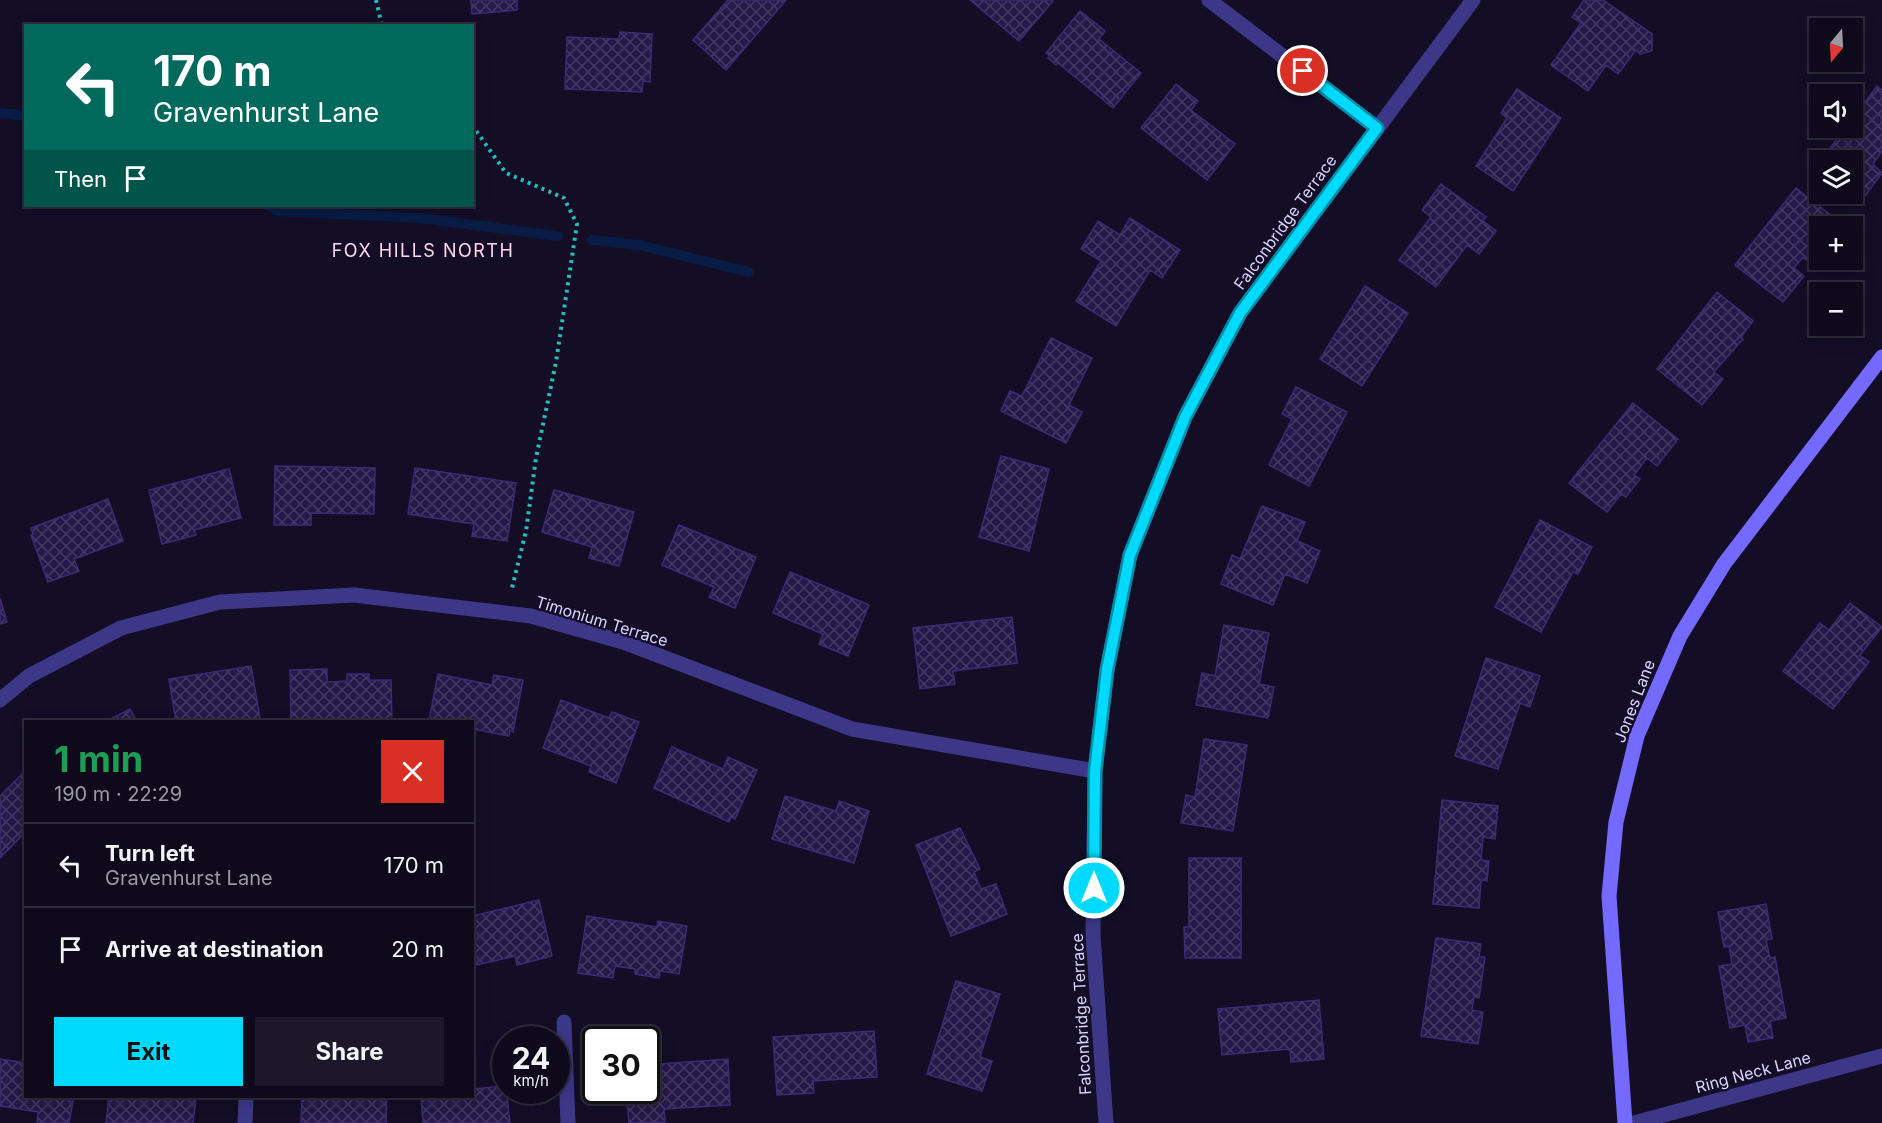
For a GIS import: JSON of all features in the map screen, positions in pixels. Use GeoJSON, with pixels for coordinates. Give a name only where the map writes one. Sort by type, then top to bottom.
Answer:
{"type":"FeatureCollection","features":[{"type":"Feature","properties":{"kind":"street"},"geometry":{"type":"LineString","coordinates":[[1209,0],[1377,128]]}},
{"type":"Feature","properties":{"kind":"street","name":"Falconbridge Terrace"},"geometry":{"type":"LineString","coordinates":[[1106,1123],[1094,935],[1095,771],[1107,670],[1130,555],[1185,417],[1240,313],[1473,0]]}},
{"type":"Feature","properties":{"kind":"street","name":"Jones Lane"},"geometry":{"type":"LineString","coordinates":[[1624,1123],[1609,896],[1616,822],[1637,735],[1680,636],[1724,564],[1882,357]]}},
{"type":"Feature","properties":{"kind":"street","name":"Timonium Terrace"},"geometry":{"type":"LineString","coordinates":[[0,700],[29,676],[121,628],[220,602],[354,595],[531,616],[623,642],[852,729],[1095,771]]}},
{"type":"Feature","properties":{"kind":"street"},"geometry":{"type":"LineString","coordinates":[[564,1022],[568,1123]]}},
{"type":"Feature","properties":{"kind":"street","name":"Ring Neck Lane"},"geometry":{"type":"LineString","coordinates":[[1634,1123],[1882,1056]]}},
{"type":"Feature","properties":{"kind":"street"},"geometry":{"type":"LineString","coordinates":[[245,1123],[246,1098]]}},
{"type":"Feature","properties":{"kind":"path"},"geometry":{"type":"LineString","coordinates":[[376,0],[382,24]]}},
{"type":"Feature","properties":{"kind":"path"},"geometry":{"type":"LineString","coordinates":[[474,128],[506,173],[564,198],[577,224],[556,362],[536,458],[525,531],[511,592]]}},
{"type":"Feature","properties":{"kind":"building"},"geometry":{"type":"Polygon","coordinates":[[[471,0],[517,0],[517,10],[472,14],[471,0]]]}},
{"type":"Feature","properties":{"kind":"building"},"geometry":{"type":"Polygon","coordinates":[[[728,0],[786,0],[726,70],[693,40],[728,0]]]}},
{"type":"Feature","properties":{"kind":"building"},"geometry":{"type":"Polygon","coordinates":[[[970,0],[1052,0],[1053,1],[1019,41],[970,0]]]}},
{"type":"Feature","properties":{"kind":"building"},"geometry":{"type":"Polygon","coordinates":[[[1584,0],[1603,0],[1652,34],[1652,51],[1640,54],[1636,50],[1618,74],[1606,65],[1588,91],[1551,65],[1581,23],[1572,17],[1584,0]]]}},
{"type":"Feature","properties":{"kind":"building"},"geometry":{"type":"Polygon","coordinates":[[[1080,11],[1105,31],[1099,39],[1141,73],[1113,108],[1058,63],[1056,65],[1046,53],[1080,11]]]}},
{"type":"Feature","properties":{"kind":"building"},"geometry":{"type":"Polygon","coordinates":[[[620,32],[652,34],[650,82],[643,81],[642,92],[565,89],[567,37],[619,39],[620,32]]]}},
{"type":"Feature","properties":{"kind":"building"},"geometry":{"type":"Polygon","coordinates":[[[1176,84],[1198,101],[1191,110],[1235,144],[1207,180],[1141,128],[1176,84]]]}},
{"type":"Feature","properties":{"kind":"building"},"geometry":{"type":"Polygon","coordinates":[[[1877,86],[1882,90],[1882,151],[1873,164],[1882,173],[1863,199],[1863,150],[1828,150],[1838,138],[1863,138],[1863,104],[1877,86]]]}},
{"type":"Feature","properties":{"kind":"building"},"geometry":{"type":"Polygon","coordinates":[[[1517,89],[1561,118],[1513,191],[1476,166],[1507,118],[1501,113],[1517,89]]]}},
{"type":"Feature","properties":{"kind":"building"},"geometry":{"type":"Polygon","coordinates":[[[1441,184],[1486,217],[1483,221],[1496,231],[1479,254],[1467,245],[1436,287],[1399,260],[1431,217],[1422,210],[1441,184]]]}},
{"type":"Feature","properties":{"kind":"building"},"geometry":{"type":"Polygon","coordinates":[[[1796,188],[1809,198],[1809,204],[1817,204],[1832,216],[1809,216],[1809,256],[1806,260],[1803,257],[1794,268],[1804,276],[1783,302],[1735,265],[1796,188]]]}},
{"type":"Feature","properties":{"kind":"building"},"geometry":{"type":"Polygon","coordinates":[[[1130,218],[1180,250],[1162,278],[1150,270],[1116,326],[1076,301],[1101,261],[1081,249],[1098,221],[1120,235],[1130,218]]]}},
{"type":"Feature","properties":{"kind":"building"},"geometry":{"type":"Polygon","coordinates":[[[1365,286],[1408,313],[1362,386],[1320,359],[1365,286]]]}},
{"type":"Feature","properties":{"kind":"building"},"geometry":{"type":"Polygon","coordinates":[[[1717,292],[1753,321],[1741,337],[1743,339],[1714,372],[1723,379],[1702,405],[1657,369],[1717,292]]]}},
{"type":"Feature","properties":{"kind":"building"},"geometry":{"type":"Polygon","coordinates":[[[1051,338],[1092,358],[1069,405],[1082,412],[1066,443],[1001,411],[1010,391],[1022,396],[1051,338]]]}},
{"type":"Feature","properties":{"kind":"building"},"geometry":{"type":"Polygon","coordinates":[[[1296,387],[1347,412],[1309,486],[1269,465],[1292,419],[1282,414],[1296,387]]]}},
{"type":"Feature","properties":{"kind":"building"},"geometry":{"type":"Polygon","coordinates":[[[1633,403],[1678,439],[1657,466],[1647,458],[1634,475],[1640,479],[1626,497],[1621,494],[1607,512],[1569,483],[1633,403]]]}},
{"type":"Feature","properties":{"kind":"building"},"geometry":{"type":"Polygon","coordinates":[[[1001,456],[1049,469],[1029,551],[979,537],[1001,456]]]}},
{"type":"Feature","properties":{"kind":"building"},"geometry":{"type":"Polygon","coordinates":[[[275,466],[375,468],[374,514],[311,513],[311,525],[274,525],[275,466]]]}},
{"type":"Feature","properties":{"kind":"building"},"geometry":{"type":"Polygon","coordinates":[[[415,468],[516,483],[507,541],[472,536],[474,524],[408,514],[415,468]]]}},
{"type":"Feature","properties":{"kind":"building"},"geometry":{"type":"Polygon","coordinates":[[[229,469],[241,518],[194,530],[196,535],[162,544],[149,490],[229,469]]]}},
{"type":"Feature","properties":{"kind":"building"},"geometry":{"type":"Polygon","coordinates":[[[554,490],[634,512],[619,566],[589,558],[592,547],[542,532],[554,490]]]}},
{"type":"Feature","properties":{"kind":"building"},"geometry":{"type":"Polygon","coordinates":[[[108,499],[123,541],[74,559],[79,571],[48,582],[31,535],[33,534],[31,528],[108,499]]]}},
{"type":"Feature","properties":{"kind":"building"},"geometry":{"type":"Polygon","coordinates":[[[1262,506],[1305,522],[1297,541],[1320,551],[1307,583],[1285,574],[1273,605],[1221,584],[1232,555],[1240,559],[1262,506]]]}},
{"type":"Feature","properties":{"kind":"building"},"geometry":{"type":"Polygon","coordinates":[[[1540,520],[1592,547],[1578,574],[1573,572],[1541,632],[1495,607],[1540,520]]]}},
{"type":"Feature","properties":{"kind":"building"},"geometry":{"type":"Polygon","coordinates":[[[679,525],[756,557],[735,608],[709,597],[714,587],[662,565],[679,525]]]}},
{"type":"Feature","properties":{"kind":"building"},"geometry":{"type":"Polygon","coordinates":[[[790,572],[869,605],[848,656],[819,644],[823,634],[773,613],[790,572]]]}},
{"type":"Feature","properties":{"kind":"building"},"geometry":{"type":"Polygon","coordinates":[[[0,598],[7,622],[0,624],[0,598]]]}},
{"type":"Feature","properties":{"kind":"building"},"geometry":{"type":"Polygon","coordinates":[[[1850,603],[1882,627],[1860,655],[1869,662],[1833,709],[1783,671],[1820,623],[1829,630],[1850,603]]]}},
{"type":"Feature","properties":{"kind":"building"},"geometry":{"type":"Polygon","coordinates":[[[1012,617],[1017,663],[953,671],[955,684],[920,689],[913,628],[1012,617]]]}},
{"type":"Feature","properties":{"kind":"building"},"geometry":{"type":"Polygon","coordinates":[[[1224,625],[1269,633],[1259,684],[1274,687],[1268,718],[1196,705],[1202,673],[1215,676],[1224,625]]]}},
{"type":"Feature","properties":{"kind":"building"},"geometry":{"type":"Polygon","coordinates":[[[1486,658],[1540,676],[1530,707],[1520,703],[1498,769],[1455,756],[1486,658]]]}},
{"type":"Feature","properties":{"kind":"building"},"geometry":{"type":"Polygon","coordinates":[[[251,666],[260,718],[176,720],[169,679],[251,666]]]}},
{"type":"Feature","properties":{"kind":"building"},"geometry":{"type":"Polygon","coordinates":[[[327,669],[327,682],[347,681],[347,674],[369,674],[369,680],[391,680],[392,720],[291,720],[290,670],[327,669]]]}},
{"type":"Feature","properties":{"kind":"building"},"geometry":{"type":"Polygon","coordinates":[[[438,674],[492,685],[494,675],[523,680],[513,732],[510,730],[509,736],[474,729],[474,720],[429,720],[438,674]]]}},
{"type":"Feature","properties":{"kind":"building"},"geometry":{"type":"Polygon","coordinates":[[[561,700],[609,718],[612,712],[639,722],[616,783],[589,772],[591,766],[543,748],[561,700]]]}},
{"type":"Feature","properties":{"kind":"building"},"geometry":{"type":"Polygon","coordinates":[[[130,709],[136,720],[109,720],[130,709]]]}},
{"type":"Feature","properties":{"kind":"building"},"geometry":{"type":"Polygon","coordinates":[[[1204,739],[1247,745],[1233,831],[1181,823],[1186,795],[1195,797],[1204,739]]]}},
{"type":"Feature","properties":{"kind":"building"},"geometry":{"type":"Polygon","coordinates":[[[672,747],[723,769],[728,757],[757,770],[735,819],[731,817],[729,822],[654,788],[672,747]]]}},
{"type":"Feature","properties":{"kind":"building"},"geometry":{"type":"Polygon","coordinates":[[[22,774],[24,776],[24,834],[0,858],[0,796],[22,774]]]}},
{"type":"Feature","properties":{"kind":"building"},"geometry":{"type":"Polygon","coordinates":[[[785,796],[836,811],[839,801],[869,811],[854,863],[772,839],[785,796]]]}},
{"type":"Feature","properties":{"kind":"building"},"geometry":{"type":"Polygon","coordinates":[[[1442,800],[1498,806],[1495,839],[1483,837],[1481,860],[1489,861],[1487,881],[1481,880],[1479,908],[1433,904],[1442,800]]]}},
{"type":"Feature","properties":{"kind":"building"},"geometry":{"type":"Polygon","coordinates":[[[960,828],[980,869],[974,872],[981,889],[996,884],[1007,914],[951,936],[916,845],[960,828]]]}},
{"type":"Feature","properties":{"kind":"building"},"geometry":{"type":"Polygon","coordinates":[[[1189,858],[1241,858],[1241,958],[1185,958],[1184,927],[1189,927],[1189,858]]]}},
{"type":"Feature","properties":{"kind":"building"},"geometry":{"type":"Polygon","coordinates":[[[539,900],[552,956],[517,965],[515,956],[474,966],[474,916],[539,900]]]}},
{"type":"Feature","properties":{"kind":"building"},"geometry":{"type":"Polygon","coordinates":[[[1766,904],[1772,939],[1766,940],[1770,958],[1775,957],[1786,1018],[1770,1021],[1773,1038],[1748,1042],[1745,1025],[1730,1028],[1719,966],[1732,964],[1729,946],[1724,947],[1718,912],[1766,904]]]}},
{"type":"Feature","properties":{"kind":"building"},"geometry":{"type":"Polygon","coordinates":[[[587,916],[657,927],[658,921],[687,926],[679,974],[660,971],[659,978],[635,974],[635,969],[615,966],[613,978],[578,973],[587,916]]]}},
{"type":"Feature","properties":{"kind":"building"},"geometry":{"type":"Polygon","coordinates":[[[1436,938],[1481,944],[1479,957],[1485,957],[1479,998],[1474,997],[1472,1010],[1483,1012],[1478,1044],[1421,1036],[1436,938]]]}},
{"type":"Feature","properties":{"kind":"building"},"geometry":{"type":"Polygon","coordinates":[[[956,981],[1000,994],[980,1057],[992,1061],[982,1091],[927,1074],[956,981]]]}},
{"type":"Feature","properties":{"kind":"building"},"geometry":{"type":"Polygon","coordinates":[[[1319,1000],[1324,1059],[1291,1062],[1290,1049],[1222,1055],[1218,1009],[1319,1000]]]}},
{"type":"Feature","properties":{"kind":"building"},"geometry":{"type":"Polygon","coordinates":[[[874,1031],[877,1077],[813,1081],[814,1093],[777,1095],[773,1037],[874,1031]]]}},
{"type":"Feature","properties":{"kind":"building"},"geometry":{"type":"Polygon","coordinates":[[[0,1059],[24,1063],[24,1098],[74,1098],[69,1123],[37,1123],[38,1112],[0,1106],[0,1059]]]}},
{"type":"Feature","properties":{"kind":"building"},"geometry":{"type":"Polygon","coordinates":[[[728,1059],[730,1105],[664,1109],[665,1122],[629,1123],[627,1104],[660,1104],[660,1064],[728,1059]]]}},
{"type":"Feature","properties":{"kind":"building"},"geometry":{"type":"Polygon","coordinates":[[[492,1087],[492,1104],[508,1104],[510,1123],[423,1123],[421,1098],[474,1098],[474,1089],[492,1087]]]}},
{"type":"Feature","properties":{"kind":"building"},"geometry":{"type":"Polygon","coordinates":[[[109,1098],[196,1098],[193,1123],[106,1123],[109,1098]]]}},
{"type":"Feature","properties":{"kind":"building"},"geometry":{"type":"Polygon","coordinates":[[[302,1098],[387,1098],[386,1123],[301,1123],[302,1098]]]}},
{"type":"Feature","properties":{"kind":"waterway"},"geometry":{"type":"LineString","coordinates":[[0,113],[24,116]]}},
{"type":"Feature","properties":{"kind":"waterway"},"geometry":{"type":"LineString","coordinates":[[271,207],[277,211],[420,218],[558,236]]}},
{"type":"Feature","properties":{"kind":"waterway"},"geometry":{"type":"LineString","coordinates":[[592,240],[639,245],[749,272]]}},
{"type":"Feature","properties":{"kind":"district","name":"FOX HILLS NORTH"},"geometry":{"type":"Point","coordinates":[423,250]}},
{"type":"Feature","properties":{"kind":"route"},"geometry":{"type":"LineString","coordinates":[[1094,888],[1095,771],[1107,670],[1130,555],[1185,417],[1240,313],[1377,128],[1303,71]]}}]}
